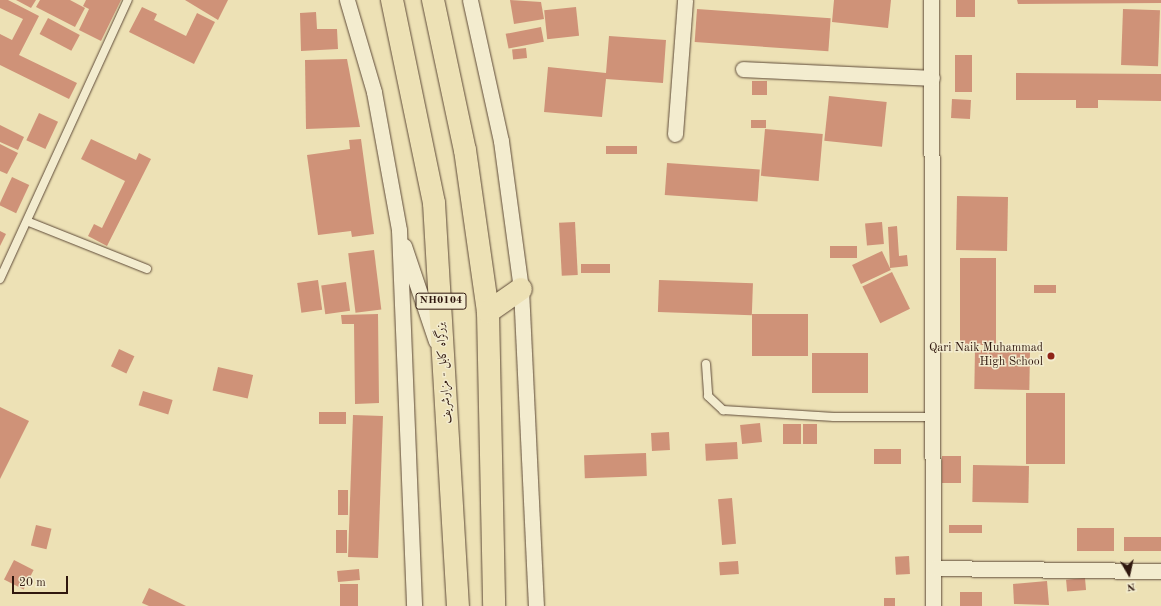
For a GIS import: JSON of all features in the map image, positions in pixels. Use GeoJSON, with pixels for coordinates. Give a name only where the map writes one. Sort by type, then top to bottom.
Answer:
{"type":"FeatureCollection","features":[{"type":"Feature","properties":{"kind":"highway","name":"بزرگراه کابل - مزارشریف"},"geometry":{"type":"LineString","coordinates":[[392,0],[434,203],[458,606]]}},
{"type":"Feature","properties":{"kind":"highway","name":"NH0104"},"geometry":{"type":"LineString","coordinates":[[433,0],[465,150],[488,312],[494,606]]}},
{"type":"Feature","properties":{"kind":"highway"},"geometry":{"type":"LineString","coordinates":[[488,312],[521,289]]}},
{"type":"Feature","properties":{"kind":"street"},"geometry":{"type":"LineString","coordinates":[[347,0],[374,92],[399,230],[414,606]]}},
{"type":"Feature","properties":{"kind":"street"},"geometry":{"type":"LineString","coordinates":[[470,0],[501,141],[521,289],[536,606]]}},
{"type":"Feature","properties":{"kind":"street"},"geometry":{"type":"LineString","coordinates":[[675,134],[684,0]]}},
{"type":"Feature","properties":{"kind":"street"},"geometry":{"type":"LineString","coordinates":[[932,0],[935,568],[933,606]]}},
{"type":"Feature","properties":{"kind":"street"},"geometry":{"type":"LineString","coordinates":[[743,69],[932,78]]}},
{"type":"Feature","properties":{"kind":"street"},"geometry":{"type":"LineString","coordinates":[[399,230],[445,368]]}},
{"type":"Feature","properties":{"kind":"street"},"geometry":{"type":"LineString","coordinates":[[935,568],[1161,571]]}},
{"type":"Feature","properties":{"kind":"lane"},"geometry":{"type":"LineString","coordinates":[[0,279],[29,222],[128,0]]}},
{"type":"Feature","properties":{"kind":"lane"},"geometry":{"type":"LineString","coordinates":[[29,222],[147,269]]}},
{"type":"Feature","properties":{"kind":"lane"},"geometry":{"type":"LineString","coordinates":[[706,364],[708,396],[723,410],[834,417],[934,417]]}},
{"type":"Feature","properties":{"kind":"building"},"geometry":{"type":"Polygon","coordinates":[[[0,0],[8,0],[39,16],[19,55],[77,83],[69,99],[0,65],[0,34],[12,40],[23,19],[0,8],[0,0]]]}},
{"type":"Feature","properties":{"kind":"building"},"geometry":{"type":"Polygon","coordinates":[[[16,0],[36,0],[31,8],[16,0]]]}},
{"type":"Feature","properties":{"kind":"building"},"geometry":{"type":"Polygon","coordinates":[[[40,0],[70,0],[85,8],[75,27],[36,7],[40,0]]]}},
{"type":"Feature","properties":{"kind":"building"},"geometry":{"type":"Polygon","coordinates":[[[86,0],[121,0],[101,41],[79,30],[89,9],[83,6],[86,0]]]}},
{"type":"Feature","properties":{"kind":"building"},"geometry":{"type":"Polygon","coordinates":[[[185,0],[228,0],[218,20],[185,0]]]}},
{"type":"Feature","properties":{"kind":"building"},"geometry":{"type":"Polygon","coordinates":[[[510,0],[541,2],[544,19],[514,24],[510,0]]]}},
{"type":"Feature","properties":{"kind":"building"},"geometry":{"type":"Polygon","coordinates":[[[834,0],[891,0],[888,28],[832,22],[834,0]]]}},
{"type":"Feature","properties":{"kind":"building"},"geometry":{"type":"Polygon","coordinates":[[[956,0],[975,0],[975,17],[956,17],[956,0]]]}},
{"type":"Feature","properties":{"kind":"building"},"geometry":{"type":"Polygon","coordinates":[[[1017,0],[1161,0],[1161,3],[1018,4],[1017,0]]]}},
{"type":"Feature","properties":{"kind":"building"},"geometry":{"type":"Polygon","coordinates":[[[142,7],[157,14],[154,20],[186,36],[197,13],[215,22],[194,64],[129,32],[142,7]]]}},
{"type":"Feature","properties":{"kind":"building"},"geometry":{"type":"Polygon","coordinates":[[[576,7],[579,36],[547,39],[544,10],[576,7]]]}},
{"type":"Feature","properties":{"kind":"building"},"geometry":{"type":"Polygon","coordinates":[[[697,9],[831,18],[828,51],[695,42],[697,9]]]}},
{"type":"Feature","properties":{"kind":"building"},"geometry":{"type":"Polygon","coordinates":[[[1123,9],[1160,10],[1158,66],[1121,65],[1123,9]]]}},
{"type":"Feature","properties":{"kind":"building"},"geometry":{"type":"Polygon","coordinates":[[[316,12],[317,29],[337,29],[338,49],[301,51],[300,13],[316,12]]]}},
{"type":"Feature","properties":{"kind":"building"},"geometry":{"type":"Polygon","coordinates":[[[48,18],[80,35],[71,51],[40,34],[48,18]]]}},
{"type":"Feature","properties":{"kind":"building"},"geometry":{"type":"Polygon","coordinates":[[[541,27],[544,42],[509,49],[506,34],[541,27]]]}},
{"type":"Feature","properties":{"kind":"building"},"geometry":{"type":"Polygon","coordinates":[[[609,36],[666,40],[663,83],[606,79],[602,117],[544,112],[548,67],[606,73],[609,36]]]}},
{"type":"Feature","properties":{"kind":"building"},"geometry":{"type":"Polygon","coordinates":[[[526,48],[527,58],[513,59],[512,49],[526,48]]]}},
{"type":"Feature","properties":{"kind":"building"},"geometry":{"type":"Polygon","coordinates":[[[955,55],[972,55],[972,92],[955,92],[955,55]]]}},
{"type":"Feature","properties":{"kind":"building"},"geometry":{"type":"Polygon","coordinates":[[[347,59],[360,127],[306,129],[305,60],[347,59]]]}},
{"type":"Feature","properties":{"kind":"building"},"geometry":{"type":"Polygon","coordinates":[[[1016,73],[1161,74],[1161,101],[1098,100],[1098,108],[1076,108],[1076,100],[1016,100],[1016,73]]]}},
{"type":"Feature","properties":{"kind":"building"},"geometry":{"type":"Polygon","coordinates":[[[752,81],[767,81],[767,95],[752,95],[752,81]]]}},
{"type":"Feature","properties":{"kind":"building"},"geometry":{"type":"Polygon","coordinates":[[[829,96],[887,102],[882,147],[824,141],[829,96]]]}},
{"type":"Feature","properties":{"kind":"building"},"geometry":{"type":"Polygon","coordinates":[[[952,99],[971,100],[970,119],[951,118],[952,99]]]}},
{"type":"Feature","properties":{"kind":"building"},"geometry":{"type":"Polygon","coordinates":[[[39,113],[58,122],[45,149],[26,140],[39,113]]]}},
{"type":"Feature","properties":{"kind":"building"},"geometry":{"type":"Polygon","coordinates":[[[751,120],[766,120],[766,128],[751,128],[751,120]]]}},
{"type":"Feature","properties":{"kind":"building"},"geometry":{"type":"Polygon","coordinates":[[[0,125],[24,137],[18,150],[0,142],[0,125]]]}},
{"type":"Feature","properties":{"kind":"building"},"geometry":{"type":"Polygon","coordinates":[[[765,129],[823,134],[819,181],[761,176],[765,129]]]}},
{"type":"Feature","properties":{"kind":"building"},"geometry":{"type":"Polygon","coordinates":[[[91,139],[136,160],[139,153],[151,159],[107,246],[88,236],[94,224],[102,228],[125,181],[81,159],[91,139]]]}},
{"type":"Feature","properties":{"kind":"building"},"geometry":{"type":"Polygon","coordinates":[[[361,139],[374,234],[352,237],[351,231],[318,235],[307,155],[350,149],[349,140],[361,139]]]}},
{"type":"Feature","properties":{"kind":"building"},"geometry":{"type":"Polygon","coordinates":[[[0,144],[18,153],[7,174],[0,171],[0,144]]]}},
{"type":"Feature","properties":{"kind":"building"},"geometry":{"type":"Polygon","coordinates":[[[606,146],[637,146],[637,154],[606,154],[606,146]]]}},
{"type":"Feature","properties":{"kind":"building"},"geometry":{"type":"Polygon","coordinates":[[[667,163],[760,169],[758,201],[665,195],[667,163]]]}},
{"type":"Feature","properties":{"kind":"building"},"geometry":{"type":"Polygon","coordinates":[[[12,177],[29,185],[16,213],[0,206],[12,177]]]}},
{"type":"Feature","properties":{"kind":"building"},"geometry":{"type":"Polygon","coordinates":[[[957,196],[1008,197],[1007,251],[956,250],[957,196]]]}},
{"type":"Feature","properties":{"kind":"building"},"geometry":{"type":"Polygon","coordinates":[[[575,222],[578,275],[562,276],[559,223],[575,222]]]}},
{"type":"Feature","properties":{"kind":"building"},"geometry":{"type":"Polygon","coordinates":[[[882,222],[884,244],[867,245],[865,223],[882,222]]]}},
{"type":"Feature","properties":{"kind":"building"},"geometry":{"type":"Polygon","coordinates":[[[897,226],[899,256],[907,255],[908,266],[890,268],[888,227],[897,226]]]}},
{"type":"Feature","properties":{"kind":"building"},"geometry":{"type":"Polygon","coordinates":[[[0,231],[6,234],[0,246],[0,231]]]}},
{"type":"Feature","properties":{"kind":"building"},"geometry":{"type":"Polygon","coordinates":[[[830,246],[857,246],[857,258],[830,258],[830,246]]]}},
{"type":"Feature","properties":{"kind":"building"},"geometry":{"type":"Polygon","coordinates":[[[374,250],[381,310],[356,313],[348,253],[374,250]]]}},
{"type":"Feature","properties":{"kind":"building"},"geometry":{"type":"Polygon","coordinates":[[[882,251],[891,270],[861,284],[852,265],[882,251]]]}},
{"type":"Feature","properties":{"kind":"building"},"geometry":{"type":"Polygon","coordinates":[[[960,258],[996,258],[996,345],[960,345],[960,258]]]}},
{"type":"Feature","properties":{"kind":"building"},"geometry":{"type":"Polygon","coordinates":[[[581,264],[610,264],[610,273],[581,273],[581,264]]]}},
{"type":"Feature","properties":{"kind":"building"},"geometry":{"type":"Polygon","coordinates":[[[892,272],[910,309],[880,323],[862,286],[892,272]]]}},
{"type":"Feature","properties":{"kind":"building"},"geometry":{"type":"Polygon","coordinates":[[[318,280],[322,310],[301,313],[297,283],[318,280]]]}},
{"type":"Feature","properties":{"kind":"building"},"geometry":{"type":"Polygon","coordinates":[[[659,280],[753,283],[752,315],[658,312],[659,280]]]}},
{"type":"Feature","properties":{"kind":"building"},"geometry":{"type":"Polygon","coordinates":[[[346,282],[350,311],[325,314],[321,285],[346,282]]]}},
{"type":"Feature","properties":{"kind":"building"},"geometry":{"type":"Polygon","coordinates":[[[1034,285],[1056,285],[1056,293],[1034,293],[1034,285]]]}},
{"type":"Feature","properties":{"kind":"building"},"geometry":{"type":"Polygon","coordinates":[[[378,314],[379,403],[355,404],[354,324],[342,324],[341,315],[378,314]]]}},
{"type":"Feature","properties":{"kind":"building"},"geometry":{"type":"Polygon","coordinates":[[[752,314],[808,314],[808,356],[752,356],[752,314]]]}},
{"type":"Feature","properties":{"kind":"building"},"geometry":{"type":"Polygon","coordinates":[[[119,349],[134,356],[126,373],[111,366],[119,349]]]}},
{"type":"Feature","properties":{"kind":"building"},"geometry":{"type":"Polygon","coordinates":[[[975,350],[1030,351],[1029,390],[974,389],[975,350]]]}},
{"type":"Feature","properties":{"kind":"building"},"geometry":{"type":"Polygon","coordinates":[[[812,353],[868,353],[868,393],[812,393],[812,353]]]}},
{"type":"Feature","properties":{"kind":"building"},"geometry":{"type":"Polygon","coordinates":[[[218,367],[253,375],[248,398],[213,390],[218,367]]]}},
{"type":"Feature","properties":{"kind":"building"},"geometry":{"type":"Polygon","coordinates":[[[143,391],[173,400],[168,414],[139,405],[143,391]]]}},
{"type":"Feature","properties":{"kind":"building"},"geometry":{"type":"Polygon","coordinates":[[[1026,393],[1065,393],[1065,464],[1026,464],[1026,393]]]}},
{"type":"Feature","properties":{"kind":"building"},"geometry":{"type":"Polygon","coordinates":[[[0,407],[29,421],[0,479],[0,407]]]}},
{"type":"Feature","properties":{"kind":"building"},"geometry":{"type":"Polygon","coordinates":[[[319,412],[346,412],[346,424],[319,424],[319,412]]]}},
{"type":"Feature","properties":{"kind":"building"},"geometry":{"type":"Polygon","coordinates":[[[353,415],[383,416],[378,558],[348,557],[353,415]]]}},
{"type":"Feature","properties":{"kind":"building"},"geometry":{"type":"Polygon","coordinates":[[[760,423],[762,442],[742,444],[740,425],[760,423]]]}},
{"type":"Feature","properties":{"kind":"building"},"geometry":{"type":"Polygon","coordinates":[[[783,424],[801,424],[801,444],[783,444],[783,424]]]}},
{"type":"Feature","properties":{"kind":"building"},"geometry":{"type":"Polygon","coordinates":[[[803,424],[817,424],[817,444],[803,444],[803,424]]]}},
{"type":"Feature","properties":{"kind":"building"},"geometry":{"type":"Polygon","coordinates":[[[669,432],[670,450],[652,451],[651,433],[669,432]]]}},
{"type":"Feature","properties":{"kind":"building"},"geometry":{"type":"Polygon","coordinates":[[[737,442],[738,459],[706,461],[705,444],[737,442]]]}},
{"type":"Feature","properties":{"kind":"building"},"geometry":{"type":"Polygon","coordinates":[[[874,449],[901,449],[901,464],[874,464],[874,449]]]}},
{"type":"Feature","properties":{"kind":"building"},"geometry":{"type":"Polygon","coordinates":[[[646,453],[647,476],[585,478],[584,455],[646,453]]]}},
{"type":"Feature","properties":{"kind":"building"},"geometry":{"type":"Polygon","coordinates":[[[942,456],[961,456],[961,483],[942,483],[942,456]]]}},
{"type":"Feature","properties":{"kind":"building"},"geometry":{"type":"Polygon","coordinates":[[[973,465],[1029,466],[1028,503],[972,502],[973,465]]]}},
{"type":"Feature","properties":{"kind":"building"},"geometry":{"type":"Polygon","coordinates":[[[338,490],[348,490],[348,515],[338,515],[338,490]]]}},
{"type":"Feature","properties":{"kind":"building"},"geometry":{"type":"Polygon","coordinates":[[[732,498],[736,544],[722,545],[718,499],[732,498]]]}},
{"type":"Feature","properties":{"kind":"building"},"geometry":{"type":"Polygon","coordinates":[[[36,525],[52,529],[46,549],[31,545],[36,525]]]}},
{"type":"Feature","properties":{"kind":"building"},"geometry":{"type":"Polygon","coordinates":[[[949,525],[982,525],[982,533],[949,533],[949,525]]]}},
{"type":"Feature","properties":{"kind":"building"},"geometry":{"type":"Polygon","coordinates":[[[1077,528],[1114,528],[1114,551],[1077,551],[1077,528]]]}},
{"type":"Feature","properties":{"kind":"building"},"geometry":{"type":"Polygon","coordinates":[[[336,530],[347,530],[347,553],[336,553],[336,530]]]}},
{"type":"Feature","properties":{"kind":"building"},"geometry":{"type":"Polygon","coordinates":[[[1124,537],[1161,537],[1161,551],[1124,551],[1124,537]]]}},
{"type":"Feature","properties":{"kind":"building"},"geometry":{"type":"Polygon","coordinates":[[[909,556],[910,574],[896,575],[895,557],[909,556]]]}},
{"type":"Feature","properties":{"kind":"building"},"geometry":{"type":"Polygon","coordinates":[[[14,560],[34,570],[24,590],[4,580],[14,560]]]}},
{"type":"Feature","properties":{"kind":"building"},"geometry":{"type":"Polygon","coordinates":[[[738,561],[739,574],[720,575],[719,562],[738,561]]]}},
{"type":"Feature","properties":{"kind":"building"},"geometry":{"type":"Polygon","coordinates":[[[359,569],[360,580],[338,582],[337,571],[359,569]]]}},
{"type":"Feature","properties":{"kind":"building"},"geometry":{"type":"Polygon","coordinates":[[[1085,578],[1086,590],[1067,592],[1066,580],[1085,578]]]}},
{"type":"Feature","properties":{"kind":"building"},"geometry":{"type":"Polygon","coordinates":[[[1047,581],[1049,605],[1014,604],[1013,584],[1047,581]]]}},
{"type":"Feature","properties":{"kind":"building"},"geometry":{"type":"Polygon","coordinates":[[[340,584],[358,584],[358,606],[340,606],[340,584]]]}},
{"type":"Feature","properties":{"kind":"building"},"geometry":{"type":"Polygon","coordinates":[[[149,588],[186,606],[149,606],[142,603],[149,588]]]}},
{"type":"Feature","properties":{"kind":"building"},"geometry":{"type":"Polygon","coordinates":[[[960,592],[982,592],[982,606],[960,606],[960,592]]]}},
{"type":"Feature","properties":{"kind":"building"},"geometry":{"type":"Polygon","coordinates":[[[884,598],[895,598],[895,606],[884,606],[884,598]]]}},
{"type":"Feature","properties":{"kind":"place","name":"Qari Naik Muhammad High School"},"geometry":{"type":"Point","coordinates":[1051,356]}}]}
